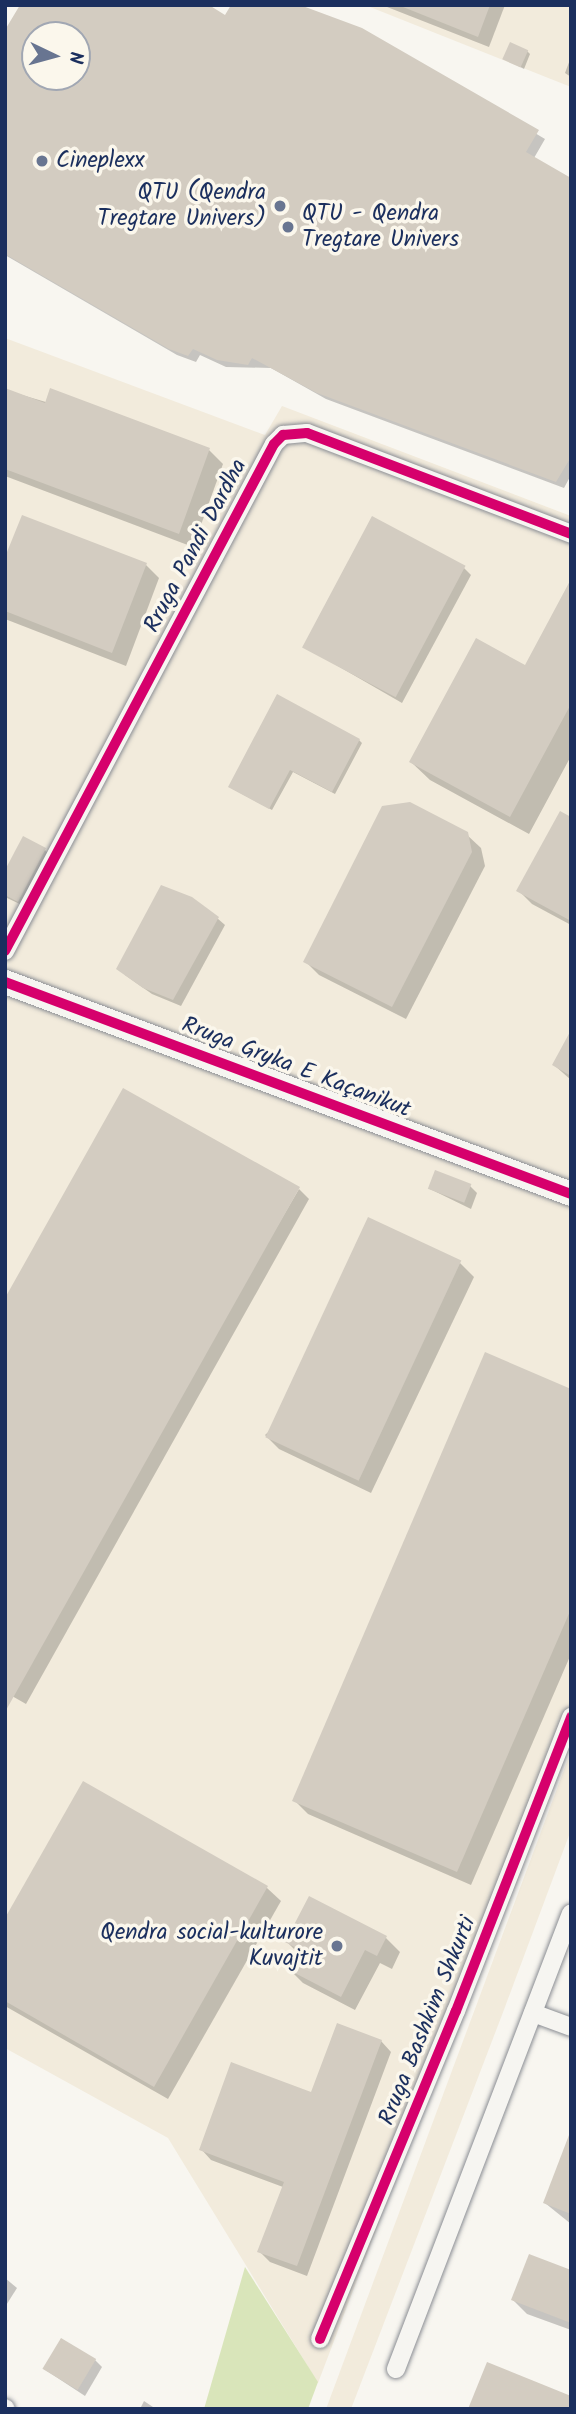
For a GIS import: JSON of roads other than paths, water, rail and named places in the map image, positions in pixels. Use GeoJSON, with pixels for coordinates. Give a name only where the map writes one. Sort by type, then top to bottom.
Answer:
{"type":"FeatureCollection","features":[{"type":"Feature","properties":{"kind":"street","name":"Rruga Pandi Dardha"},"geometry":{"type":"LineString","coordinates":[[5,951],[274,444],[283,436],[307,433],[571,534]]}},
{"type":"Feature","properties":{"kind":"street","name":"Rruga Gryka E Kaçanikut"},"geometry":{"type":"LineString","coordinates":[[5,982],[571,1194]]}},
{"type":"Feature","properties":{"kind":"street","name":"Rruga Bashkim Shkurti"},"geometry":{"type":"LineString","coordinates":[[320,2340],[456,2011],[571,1717]]}},
{"type":"Feature","properties":{"kind":"street"},"geometry":{"type":"LineString","coordinates":[[396,2369],[571,1913]]}},
{"type":"Feature","properties":{"kind":"street"},"geometry":{"type":"LineString","coordinates":[[533,2013],[571,2027]]}},
{"type":"Feature","properties":{"kind":"place","name":"Cineplexx"},"geometry":{"type":"Point","coordinates":[42,161]}},
{"type":"Feature","properties":{"kind":"place","name":"QTU (Qendra Tregtare Univers)"},"geometry":{"type":"Point","coordinates":[280,206]}},
{"type":"Feature","properties":{"kind":"place","name":"QTU - Qendra Tregtare Univers"},"geometry":{"type":"Point","coordinates":[288,227]}},
{"type":"Feature","properties":{"kind":"place","name":"Qendra social-kulturore Kuvajtit"},"geometry":{"type":"Point","coordinates":[337,1946]}}]}
